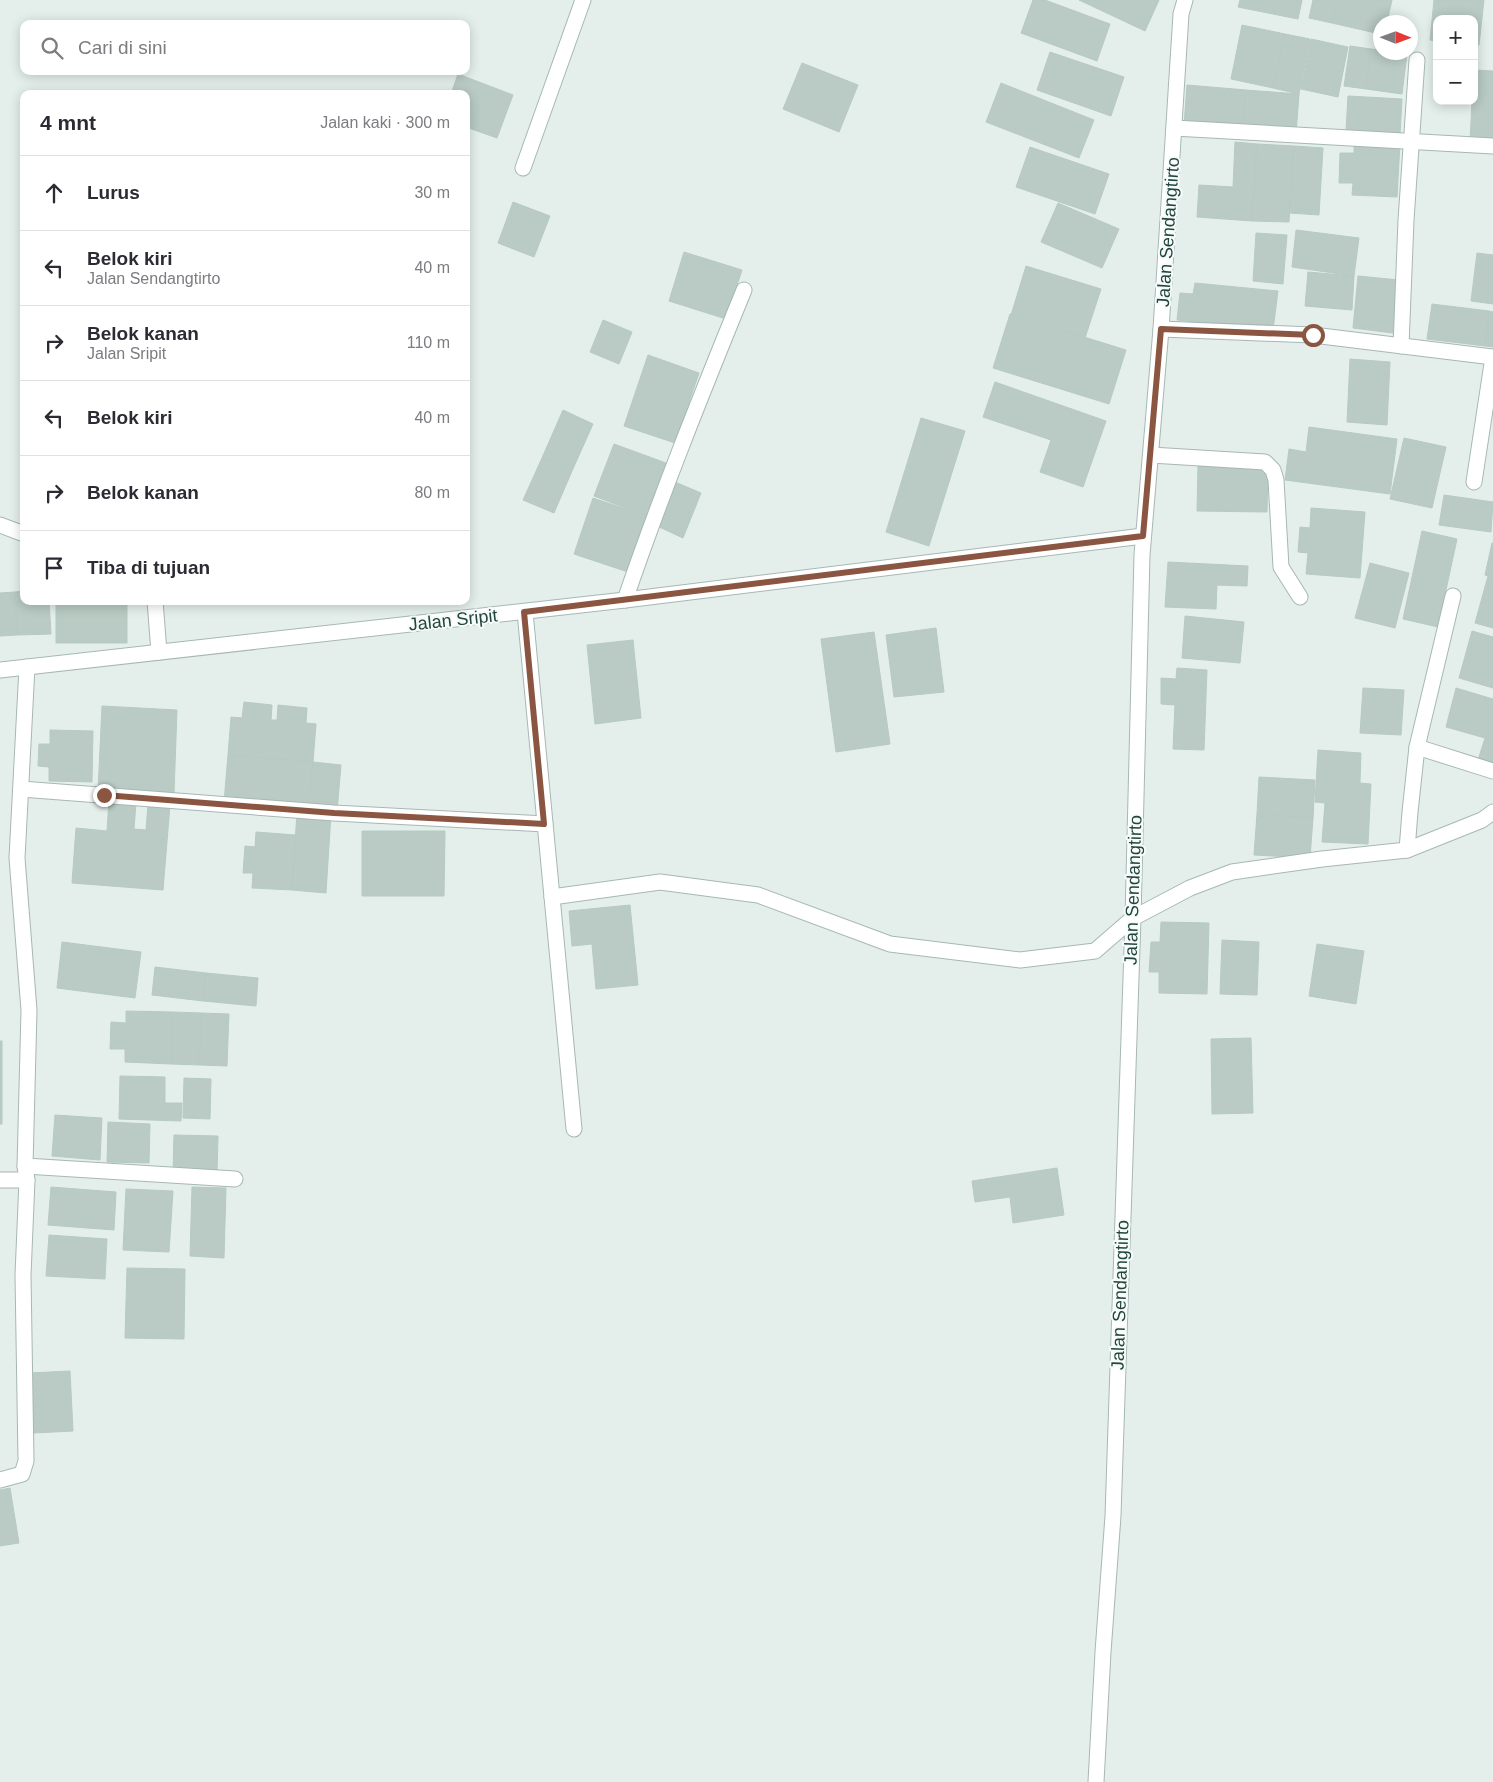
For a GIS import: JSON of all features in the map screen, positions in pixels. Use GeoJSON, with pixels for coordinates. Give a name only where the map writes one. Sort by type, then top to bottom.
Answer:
{"type":"FeatureCollection","features":[{"type":"Feature","properties":{"kind":"street"},"geometry":{"type":"LineString","coordinates":[[523,168],[582,0]]}},
{"type":"Feature","properties":{"kind":"street","name":"Jalan Sendangtirto"},"geometry":{"type":"LineString","coordinates":[[1096,1782],[1113,1516],[1133,918],[1143,536],[1161,329],[1181,14],[1185,0]]}},
{"type":"Feature","properties":{"kind":"street"},"geometry":{"type":"LineString","coordinates":[[1401,346],[1406,220],[1417,60]]}},
{"type":"Feature","properties":{"kind":"street"},"geometry":{"type":"LineString","coordinates":[[1174,128],[1493,146]]}},
{"type":"Feature","properties":{"kind":"street"},"geometry":{"type":"LineString","coordinates":[[625,600],[648,531],[744,290]]}},
{"type":"Feature","properties":{"kind":"street"},"geometry":{"type":"LineString","coordinates":[[1161,329],[1313,335],[1493,357],[1474,482]]}},
{"type":"Feature","properties":{"kind":"street"},"geometry":{"type":"LineString","coordinates":[[1150,455],[1264,462],[1274,470],[1282,567],[1300,597]]}},
{"type":"Feature","properties":{"kind":"street"},"geometry":{"type":"LineString","coordinates":[[0,525],[20,532]]}},
{"type":"Feature","properties":{"kind":"street","name":"Jalan Sripit"},"geometry":{"type":"LineString","coordinates":[[0,670],[524,612],[1143,536]]}},
{"type":"Feature","properties":{"kind":"street"},"geometry":{"type":"LineString","coordinates":[[1407,850],[1417,747],[1453,596]]}},
{"type":"Feature","properties":{"kind":"street"},"geometry":{"type":"LineString","coordinates":[[156,605],[159,652]]}},
{"type":"Feature","properties":{"kind":"street"},"geometry":{"type":"LineString","coordinates":[[524,612],[574,1129]]}},
{"type":"Feature","properties":{"kind":"street"},"geometry":{"type":"LineString","coordinates":[[0,1480],[22,1474],[26,1461],[23,1275],[29,1010],[17,858],[27,667]]}},
{"type":"Feature","properties":{"kind":"street"},"geometry":{"type":"LineString","coordinates":[[1417,747],[1493,771]]}},
{"type":"Feature","properties":{"kind":"street"},"geometry":{"type":"LineString","coordinates":[[21,789],[334,813],[544,824]]}},
{"type":"Feature","properties":{"kind":"street"},"geometry":{"type":"LineString","coordinates":[[552,897],[660,882],[758,895],[890,944],[1020,960],[1094,951],[1133,918],[1190,888],[1232,872],[1322,859],[1407,850],[1482,820],[1493,812]]}},
{"type":"Feature","properties":{"kind":"street"},"geometry":{"type":"LineString","coordinates":[[0,1180],[26,1173],[235,1179]]}},
{"type":"Feature","properties":{"kind":"building"},"geometry":{"type":"Polygon","coordinates":[[[1033,0],[1045,0],[1110,24],[1097,61],[1021,33],[1033,0]]]}},
{"type":"Feature","properties":{"kind":"building"},"geometry":{"type":"Polygon","coordinates":[[[1079,0],[1159,0],[1145,31],[1079,0]]]}},
{"type":"Feature","properties":{"kind":"building"},"geometry":{"type":"Polygon","coordinates":[[[1240,0],[1302,0],[1298,19],[1238,7],[1240,0]]]}},
{"type":"Feature","properties":{"kind":"building"},"geometry":{"type":"Polygon","coordinates":[[[1313,0],[1337,0],[1332,23],[1309,18],[1313,0]]]}},
{"type":"Feature","properties":{"kind":"building"},"geometry":{"type":"Polygon","coordinates":[[[1337,0],[1392,0],[1389,15],[1373,15],[1373,32],[1332,23],[1337,0]]]}},
{"type":"Feature","properties":{"kind":"building"},"geometry":{"type":"Polygon","coordinates":[[[1434,0],[1484,0],[1479,45],[1478,15],[1433,15],[1433,40],[1430,40],[1434,0]]]}},
{"type":"Feature","properties":{"kind":"building"},"geometry":{"type":"Polygon","coordinates":[[[1242,25],[1285,34],[1273,88],[1231,79],[1242,25]]]}},
{"type":"Feature","properties":{"kind":"building"},"geometry":{"type":"Polygon","coordinates":[[[1285,34],[1310,39],[1299,94],[1273,88],[1285,34]]]}},
{"type":"Feature","properties":{"kind":"building"},"geometry":{"type":"Polygon","coordinates":[[[1311,39],[1348,47],[1338,97],[1301,89],[1311,39]]]}},
{"type":"Feature","properties":{"kind":"building"},"geometry":{"type":"Polygon","coordinates":[[[1350,46],[1371,49],[1366,89],[1344,86],[1350,46]]]}},
{"type":"Feature","properties":{"kind":"building"},"geometry":{"type":"Polygon","coordinates":[[[1371,49],[1373,49],[1373,60],[1406,60],[1402,94],[1366,89],[1371,49]]]}},
{"type":"Feature","properties":{"kind":"building"},"geometry":{"type":"Polygon","coordinates":[[[1050,52],[1124,77],[1111,116],[1037,90],[1050,52]]]}},
{"type":"Feature","properties":{"kind":"building"},"geometry":{"type":"Polygon","coordinates":[[[802,63],[858,85],[839,132],[783,109],[802,63]]]}},
{"type":"Feature","properties":{"kind":"building"},"geometry":{"type":"Polygon","coordinates":[[[1478,70],[1493,71],[1493,143],[1470,142],[1472,105],[1478,105],[1478,70]]]}},
{"type":"Feature","properties":{"kind":"building"},"geometry":{"type":"Polygon","coordinates":[[[458,75],[461,75],[513,95],[497,138],[470,128],[470,90],[452,90],[458,75]]]}},
{"type":"Feature","properties":{"kind":"building"},"geometry":{"type":"Polygon","coordinates":[[[1001,83],[1094,120],[1079,158],[986,122],[1001,83]]]}},
{"type":"Feature","properties":{"kind":"building"},"geometry":{"type":"Polygon","coordinates":[[[1187,85],[1246,90],[1242,129],[1184,125],[1187,85]]]}},
{"type":"Feature","properties":{"kind":"building"},"geometry":{"type":"Polygon","coordinates":[[[1246,90],[1299,94],[1296,134],[1242,129],[1246,90]]]}},
{"type":"Feature","properties":{"kind":"building"},"geometry":{"type":"Polygon","coordinates":[[[1348,96],[1402,99],[1400,134],[1346,131],[1348,96]]]}},
{"type":"Feature","properties":{"kind":"building"},"geometry":{"type":"Polygon","coordinates":[[[1354,141],[1400,143],[1397,197],[1352,195],[1353,183],[1339,183],[1340,153],[1354,153],[1354,141]]]}},
{"type":"Feature","properties":{"kind":"building"},"geometry":{"type":"Polygon","coordinates":[[[1235,142],[1257,144],[1252,221],[1197,217],[1199,185],[1233,187],[1235,142]]]}},
{"type":"Feature","properties":{"kind":"building"},"geometry":{"type":"Polygon","coordinates":[[[1257,144],[1294,146],[1289,222],[1252,221],[1257,144]]]}},
{"type":"Feature","properties":{"kind":"building"},"geometry":{"type":"Polygon","coordinates":[[[1294,146],[1323,148],[1319,215],[1290,213],[1294,146]]]}},
{"type":"Feature","properties":{"kind":"building"},"geometry":{"type":"Polygon","coordinates":[[[1030,147],[1109,174],[1095,214],[1016,187],[1030,147]]]}},
{"type":"Feature","properties":{"kind":"building"},"geometry":{"type":"Polygon","coordinates":[[[513,202],[550,216],[534,257],[498,243],[513,202]]]}},
{"type":"Feature","properties":{"kind":"building"},"geometry":{"type":"Polygon","coordinates":[[[1058,203],[1119,229],[1102,268],[1041,242],[1058,203]]]}},
{"type":"Feature","properties":{"kind":"building"},"geometry":{"type":"Polygon","coordinates":[[[1296,230],[1359,238],[1354,276],[1292,267],[1296,230]]]}},
{"type":"Feature","properties":{"kind":"building"},"geometry":{"type":"Polygon","coordinates":[[[1256,233],[1287,235],[1283,284],[1253,281],[1256,233]]]}},
{"type":"Feature","properties":{"kind":"building"},"geometry":{"type":"Polygon","coordinates":[[[684,252],[742,270],[726,319],[669,301],[684,252]]]}},
{"type":"Feature","properties":{"kind":"building"},"geometry":{"type":"Polygon","coordinates":[[[1477,253],[1493,255],[1493,304],[1471,301],[1477,253]]]}},
{"type":"Feature","properties":{"kind":"building"},"geometry":{"type":"Polygon","coordinates":[[[1026,266],[1101,289],[1085,338],[1011,315],[1026,266]]]}},
{"type":"Feature","properties":{"kind":"building"},"geometry":{"type":"Polygon","coordinates":[[[1308,272],[1354,276],[1352,310],[1305,306],[1308,272]]]}},
{"type":"Feature","properties":{"kind":"building"},"geometry":{"type":"Polygon","coordinates":[[[1358,276],[1399,280],[1393,333],[1353,328],[1358,276]]]}},
{"type":"Feature","properties":{"kind":"building"},"geometry":{"type":"Polygon","coordinates":[[[1195,283],[1278,291],[1273,330],[1177,320],[1180,293],[1193,294],[1195,283]]]}},
{"type":"Feature","properties":{"kind":"building"},"geometry":{"type":"Polygon","coordinates":[[[1432,304],[1489,311],[1485,346],[1427,339],[1432,304]]]}},
{"type":"Feature","properties":{"kind":"building"},"geometry":{"type":"Polygon","coordinates":[[[1489,311],[1493,312],[1493,347],[1485,346],[1489,311]]]}},
{"type":"Feature","properties":{"kind":"building"},"geometry":{"type":"Polygon","coordinates":[[[1010,314],[1126,350],[1109,404],[993,368],[1010,314]]]}},
{"type":"Feature","properties":{"kind":"building"},"geometry":{"type":"Polygon","coordinates":[[[603,320],[632,332],[619,364],[590,352],[603,320]]]}},
{"type":"Feature","properties":{"kind":"building"},"geometry":{"type":"Polygon","coordinates":[[[648,355],[699,373],[675,443],[624,426],[648,355]]]}},
{"type":"Feature","properties":{"kind":"building"},"geometry":{"type":"Polygon","coordinates":[[[1350,359],[1390,362],[1387,425],[1347,422],[1350,359]]]}},
{"type":"Feature","properties":{"kind":"building"},"geometry":{"type":"Polygon","coordinates":[[[995,382],[1106,421],[1083,487],[1040,472],[1051,440],[983,417],[995,382]]]}},
{"type":"Feature","properties":{"kind":"building"},"geometry":{"type":"Polygon","coordinates":[[[563,410],[593,424],[572,471],[542,458],[563,410]]]}},
{"type":"Feature","properties":{"kind":"building"},"geometry":{"type":"Polygon","coordinates":[[[921,418],[965,431],[929,546],[886,532],[921,418]]]}},
{"type":"Feature","properties":{"kind":"building"},"geometry":{"type":"Polygon","coordinates":[[[1309,427],[1397,439],[1390,494],[1285,480],[1289,449],[1306,452],[1309,427]]]}},
{"type":"Feature","properties":{"kind":"building"},"geometry":{"type":"Polygon","coordinates":[[[1404,438],[1446,447],[1432,508],[1390,499],[1404,438]]]}},
{"type":"Feature","properties":{"kind":"building"},"geometry":{"type":"Polygon","coordinates":[[[614,444],[666,463],[646,516],[594,496],[614,444]]]}},
{"type":"Feature","properties":{"kind":"building"},"geometry":{"type":"Polygon","coordinates":[[[542,458],[572,471],[554,513],[523,500],[542,458]]]}},
{"type":"Feature","properties":{"kind":"building"},"geometry":{"type":"Polygon","coordinates":[[[1198,466],[1268,467],[1267,512],[1197,511],[1198,466]]]}},
{"type":"Feature","properties":{"kind":"building"},"geometry":{"type":"Polygon","coordinates":[[[675,482],[701,493],[683,538],[657,526],[675,482]]]}},
{"type":"Feature","properties":{"kind":"building"},"geometry":{"type":"Polygon","coordinates":[[[1444,495],[1493,502],[1491,532],[1439,525],[1444,495]]]}},
{"type":"Feature","properties":{"kind":"building"},"geometry":{"type":"Polygon","coordinates":[[[593,498],[646,516],[628,572],[574,554],[593,498]]]}},
{"type":"Feature","properties":{"kind":"building"},"geometry":{"type":"Polygon","coordinates":[[[1311,508],[1365,512],[1360,578],[1306,574],[1308,553],[1298,552],[1300,527],[1310,528],[1311,508]]]}},
{"type":"Feature","properties":{"kind":"building"},"geometry":{"type":"Polygon","coordinates":[[[1422,531],[1457,539],[1438,627],[1403,619],[1422,531]]]}},
{"type":"Feature","properties":{"kind":"building"},"geometry":{"type":"Polygon","coordinates":[[[1493,543],[1493,577],[1485,575],[1493,543]]]}},
{"type":"Feature","properties":{"kind":"building"},"geometry":{"type":"Polygon","coordinates":[[[1168,562],[1248,566],[1247,586],[1217,585],[1216,609],[1165,607],[1168,562]]]}},
{"type":"Feature","properties":{"kind":"building"},"geometry":{"type":"Polygon","coordinates":[[[1370,563],[1409,573],[1395,628],[1355,618],[1370,563]]]}},
{"type":"Feature","properties":{"kind":"building"},"geometry":{"type":"Polygon","coordinates":[[[1488,576],[1493,578],[1493,628],[1475,623],[1488,576]]]}},
{"type":"Feature","properties":{"kind":"building"},"geometry":{"type":"Polygon","coordinates":[[[20,591],[20,605],[49,605],[51,634],[17,635],[15,592],[20,591]]]}},
{"type":"Feature","properties":{"kind":"building"},"geometry":{"type":"Polygon","coordinates":[[[15,592],[17,635],[0,636],[0,593],[15,592]]]}},
{"type":"Feature","properties":{"kind":"building"},"geometry":{"type":"Polygon","coordinates":[[[56,605],[127,605],[127,643],[56,643],[56,605]]]}},
{"type":"Feature","properties":{"kind":"building"},"geometry":{"type":"Polygon","coordinates":[[[1185,616],[1244,622],[1240,663],[1182,658],[1185,616]]]}},
{"type":"Feature","properties":{"kind":"building"},"geometry":{"type":"Polygon","coordinates":[[[936,628],[944,692],[894,697],[886,635],[936,628]]]}},
{"type":"Feature","properties":{"kind":"building"},"geometry":{"type":"Polygon","coordinates":[[[1472,631],[1493,637],[1493,688],[1459,678],[1472,631]]]}},
{"type":"Feature","properties":{"kind":"building"},"geometry":{"type":"Polygon","coordinates":[[[874,632],[890,744],[836,752],[821,639],[874,632]]]}},
{"type":"Feature","properties":{"kind":"building"},"geometry":{"type":"Polygon","coordinates":[[[633,640],[641,718],[595,724],[587,645],[633,640]]]}},
{"type":"Feature","properties":{"kind":"building"},"geometry":{"type":"Polygon","coordinates":[[[1177,668],[1207,670],[1204,750],[1173,749],[1175,705],[1161,704],[1161,678],[1176,679],[1177,668]]]}},
{"type":"Feature","properties":{"kind":"building"},"geometry":{"type":"Polygon","coordinates":[[[1363,688],[1404,690],[1401,735],[1360,733],[1363,688]]]}},
{"type":"Feature","properties":{"kind":"building"},"geometry":{"type":"Polygon","coordinates":[[[1456,688],[1493,699],[1493,764],[1478,760],[1485,738],[1446,727],[1456,688]]]}},
{"type":"Feature","properties":{"kind":"building"},"geometry":{"type":"Polygon","coordinates":[[[244,702],[272,705],[271,720],[277,720],[278,705],[307,708],[306,723],[316,724],[313,762],[228,755],[231,717],[242,718],[244,702]]]}},
{"type":"Feature","properties":{"kind":"building"},"geometry":{"type":"Polygon","coordinates":[[[102,706],[177,710],[174,794],[98,791],[102,706]]]}},
{"type":"Feature","properties":{"kind":"building"},"geometry":{"type":"Polygon","coordinates":[[[50,730],[93,731],[92,782],[49,781],[49,767],[38,766],[39,744],[50,744],[50,730]]]}},
{"type":"Feature","properties":{"kind":"building"},"geometry":{"type":"Polygon","coordinates":[[[1318,750],[1361,753],[1360,783],[1371,784],[1368,844],[1322,842],[1325,803],[1315,802],[1318,750]]]}},
{"type":"Feature","properties":{"kind":"building"},"geometry":{"type":"Polygon","coordinates":[[[228,755],[313,762],[308,810],[224,802],[228,755]]]}},
{"type":"Feature","properties":{"kind":"building"},"geometry":{"type":"Polygon","coordinates":[[[313,762],[341,765],[337,812],[308,810],[313,762]]]}},
{"type":"Feature","properties":{"kind":"building"},"geometry":{"type":"Polygon","coordinates":[[[1259,777],[1315,780],[1313,818],[1257,814],[1259,777]]]}},
{"type":"Feature","properties":{"kind":"building"},"geometry":{"type":"Polygon","coordinates":[[[109,800],[136,803],[134,829],[146,830],[148,804],[170,805],[163,890],[72,883],[76,828],[107,831],[109,800]]]}},
{"type":"Feature","properties":{"kind":"building"},"geometry":{"type":"Polygon","coordinates":[[[297,812],[331,814],[326,893],[292,890],[297,812]]]}},
{"type":"Feature","properties":{"kind":"building"},"geometry":{"type":"Polygon","coordinates":[[[1257,814],[1313,818],[1310,858],[1254,855],[1257,814]]]}},
{"type":"Feature","properties":{"kind":"building"},"geometry":{"type":"Polygon","coordinates":[[[362,831],[445,831],[444,896],[362,896],[362,831]]]}},
{"type":"Feature","properties":{"kind":"building"},"geometry":{"type":"Polygon","coordinates":[[[256,832],[295,835],[292,890],[252,888],[253,873],[243,873],[245,846],[255,847],[256,832]]]}},
{"type":"Feature","properties":{"kind":"building"},"geometry":{"type":"Polygon","coordinates":[[[630,905],[638,985],[596,989],[592,944],[572,946],[569,911],[630,905]]]}},
{"type":"Feature","properties":{"kind":"building"},"geometry":{"type":"Polygon","coordinates":[[[1161,922],[1209,923],[1207,994],[1159,993],[1159,972],[1149,972],[1151,942],[1160,942],[1161,922]]]}},
{"type":"Feature","properties":{"kind":"building"},"geometry":{"type":"Polygon","coordinates":[[[1222,940],[1259,942],[1257,995],[1220,994],[1222,940]]]}},
{"type":"Feature","properties":{"kind":"building"},"geometry":{"type":"Polygon","coordinates":[[[62,942],[141,952],[135,998],[57,988],[62,942]]]}},
{"type":"Feature","properties":{"kind":"building"},"geometry":{"type":"Polygon","coordinates":[[[1317,944],[1364,951],[1356,1004],[1309,996],[1317,944]]]}},
{"type":"Feature","properties":{"kind":"building"},"geometry":{"type":"Polygon","coordinates":[[[155,967],[206,973],[203,1001],[152,995],[155,967]]]}},
{"type":"Feature","properties":{"kind":"building"},"geometry":{"type":"Polygon","coordinates":[[[206,973],[258,978],[256,1006],[203,1001],[206,973]]]}},
{"type":"Feature","properties":{"kind":"building"},"geometry":{"type":"Polygon","coordinates":[[[126,1011],[173,1012],[171,1064],[125,1062],[125,1049],[110,1049],[111,1022],[126,1023],[126,1011]]]}},
{"type":"Feature","properties":{"kind":"building"},"geometry":{"type":"Polygon","coordinates":[[[173,1012],[201,1013],[200,1065],[171,1064],[173,1012]]]}},
{"type":"Feature","properties":{"kind":"building"},"geometry":{"type":"Polygon","coordinates":[[[201,1013],[229,1014],[227,1066],[200,1065],[201,1013]]]}},
{"type":"Feature","properties":{"kind":"building"},"geometry":{"type":"Polygon","coordinates":[[[1251,1038],[1253,1113],[1212,1114],[1211,1039],[1251,1038]]]}},
{"type":"Feature","properties":{"kind":"building"},"geometry":{"type":"Polygon","coordinates":[[[0,1041],[2,1041],[2,1077],[0,1077],[0,1041]]]}},
{"type":"Feature","properties":{"kind":"building"},"geometry":{"type":"Polygon","coordinates":[[[120,1076],[165,1077],[165,1103],[182,1103],[181,1121],[119,1119],[120,1076]]]}},
{"type":"Feature","properties":{"kind":"building"},"geometry":{"type":"Polygon","coordinates":[[[0,1077],[2,1077],[2,1124],[0,1124],[0,1077]]]}},
{"type":"Feature","properties":{"kind":"building"},"geometry":{"type":"Polygon","coordinates":[[[184,1078],[211,1079],[210,1119],[183,1118],[184,1078]]]}},
{"type":"Feature","properties":{"kind":"building"},"geometry":{"type":"Polygon","coordinates":[[[55,1115],[102,1118],[100,1160],[52,1156],[55,1115]]]}},
{"type":"Feature","properties":{"kind":"building"},"geometry":{"type":"Polygon","coordinates":[[[108,1122],[150,1124],[149,1163],[107,1162],[108,1122]]]}},
{"type":"Feature","properties":{"kind":"building"},"geometry":{"type":"Polygon","coordinates":[[[174,1135],[218,1136],[217,1175],[173,1173],[174,1135]]]}},
{"type":"Feature","properties":{"kind":"building"},"geometry":{"type":"Polygon","coordinates":[[[1057,1168],[1064,1215],[1013,1223],[1010,1197],[975,1202],[972,1181],[1057,1168]]]}},
{"type":"Feature","properties":{"kind":"building"},"geometry":{"type":"Polygon","coordinates":[[[51,1187],[116,1192],[114,1230],[48,1225],[51,1187]]]}},
{"type":"Feature","properties":{"kind":"building"},"geometry":{"type":"Polygon","coordinates":[[[192,1187],[226,1188],[224,1258],[190,1256],[192,1187]]]}},
{"type":"Feature","properties":{"kind":"building"},"geometry":{"type":"Polygon","coordinates":[[[126,1189],[173,1191],[169,1252],[123,1250],[126,1189]]]}},
{"type":"Feature","properties":{"kind":"building"},"geometry":{"type":"Polygon","coordinates":[[[49,1235],[107,1239],[105,1279],[46,1276],[49,1235]]]}},
{"type":"Feature","properties":{"kind":"building"},"geometry":{"type":"Polygon","coordinates":[[[127,1268],[185,1269],[184,1339],[125,1338],[127,1268]]]}},
{"type":"Feature","properties":{"kind":"building"},"geometry":{"type":"Polygon","coordinates":[[[70,1371],[73,1431],[34,1433],[30,1373],[70,1371]]]}},
{"type":"Feature","properties":{"kind":"building"},"geometry":{"type":"Polygon","coordinates":[[[10,1488],[19,1543],[0,1546],[0,1490],[10,1488]]]}},
{"type":"Feature","properties":{"kind":"route"},"geometry":{"type":"LineString","coordinates":[[104,795],[334,813],[544,824],[524,612],[1143,536],[1161,329],[1313,335]]}}]}
